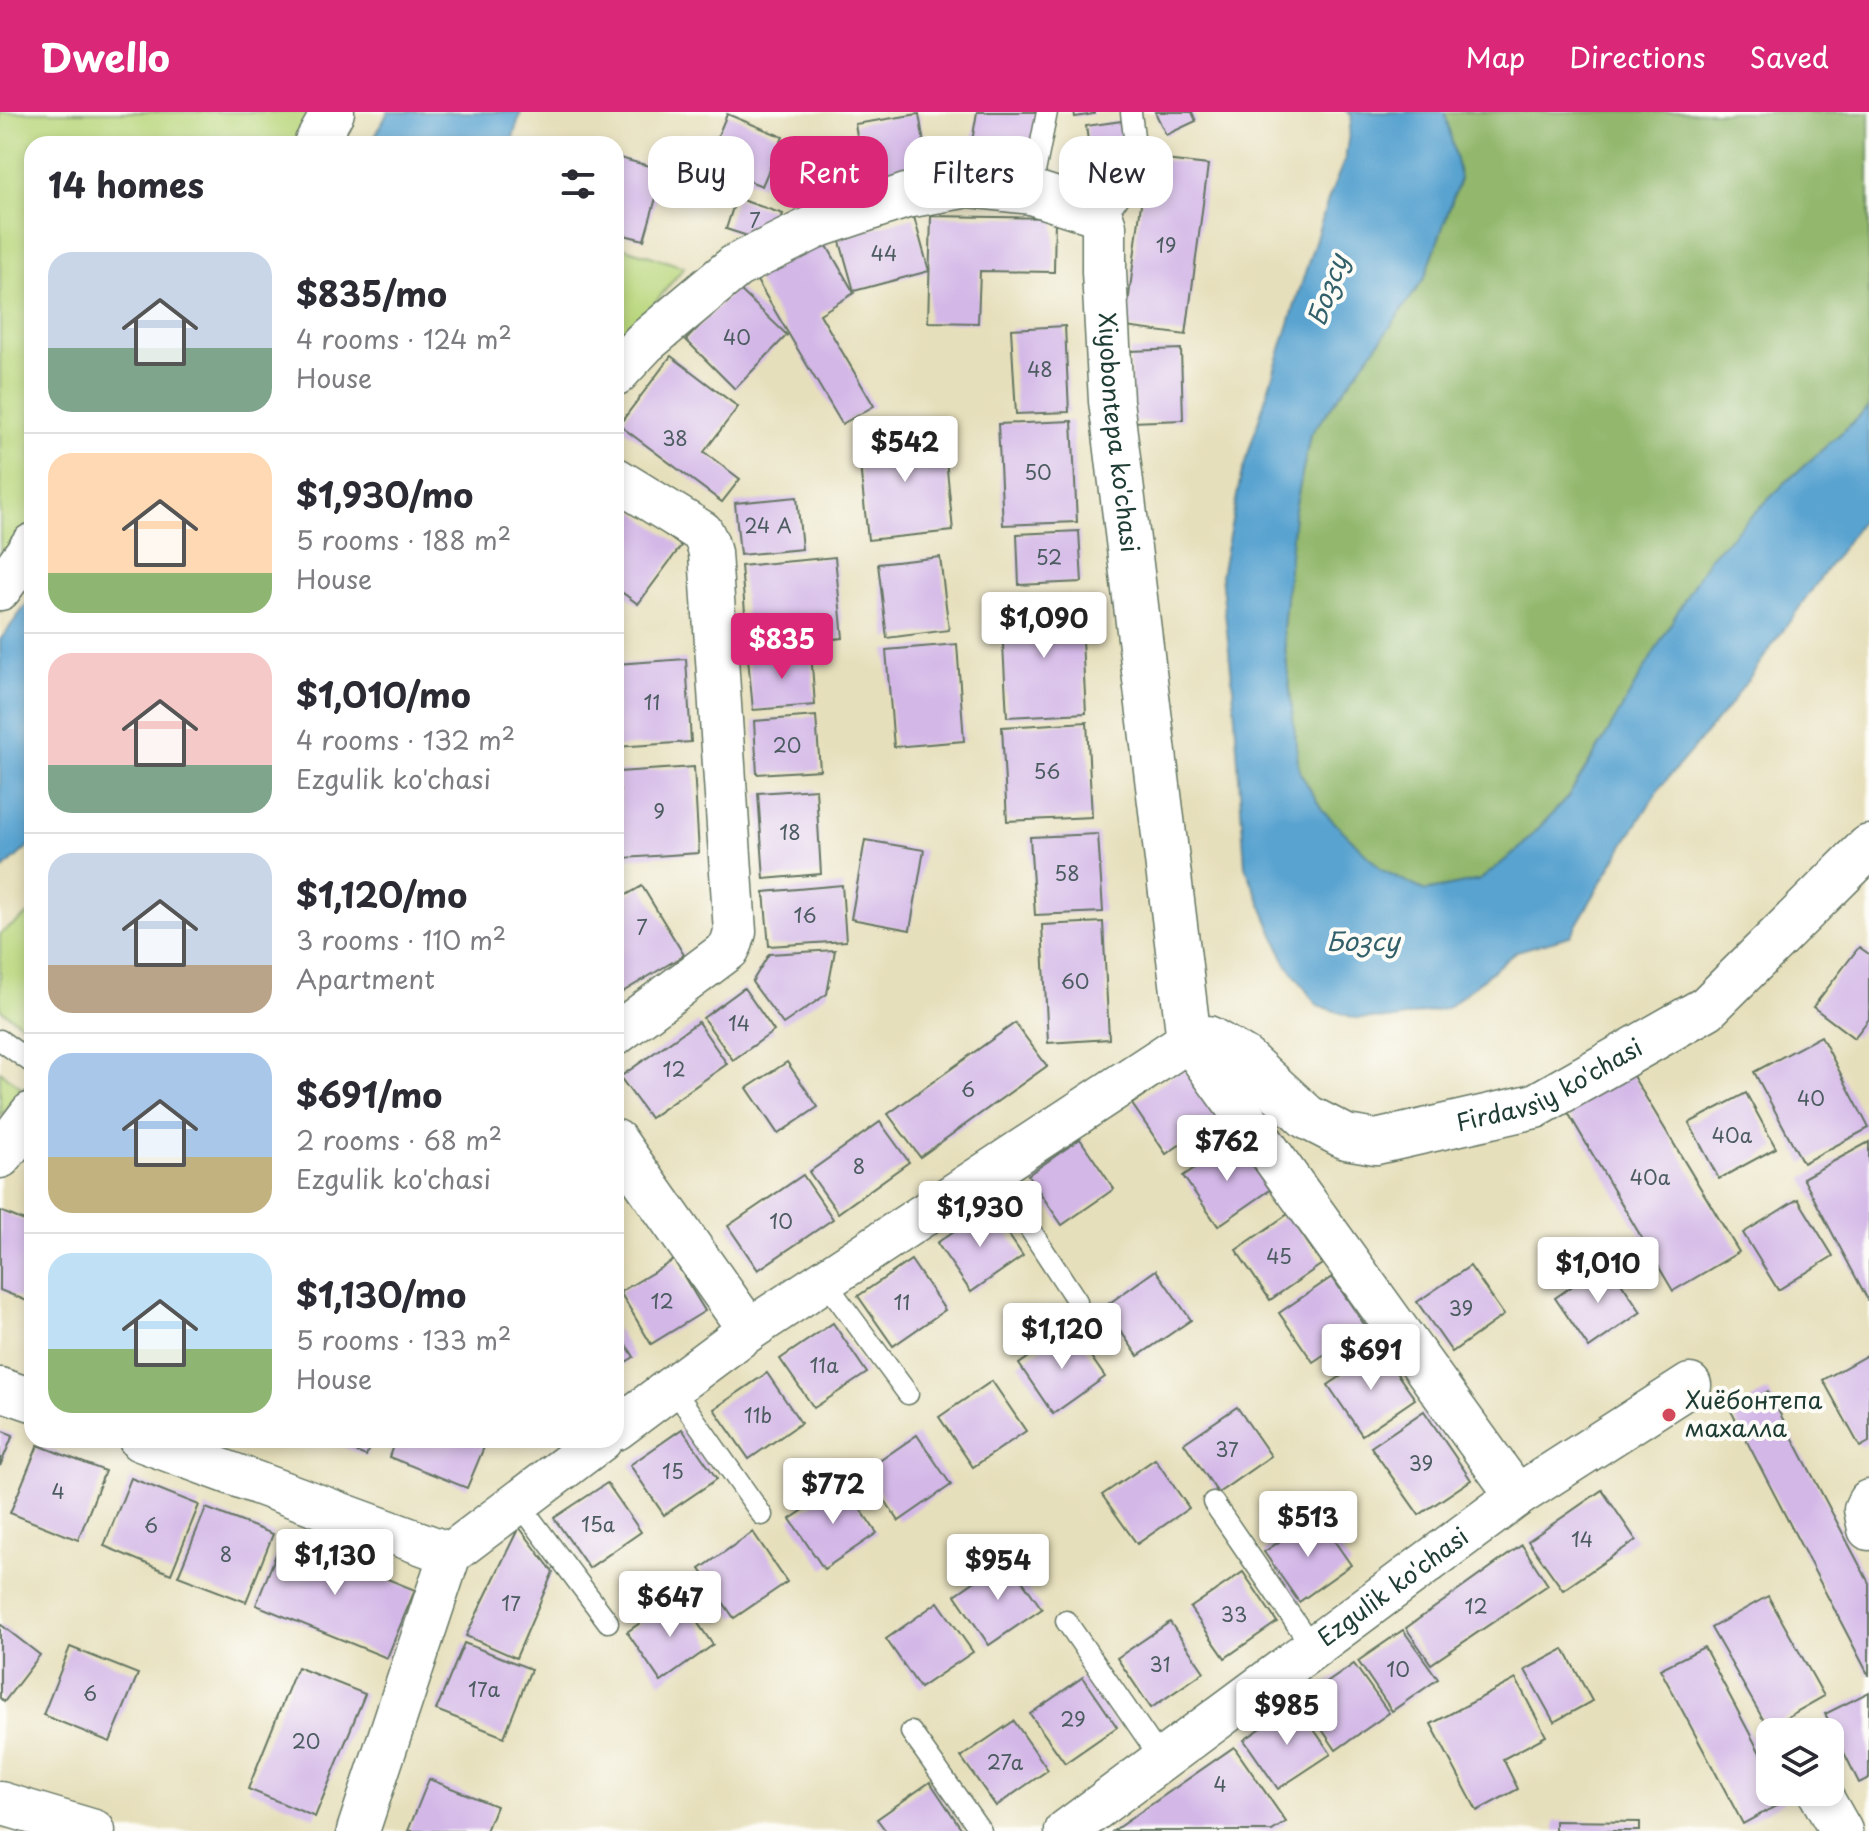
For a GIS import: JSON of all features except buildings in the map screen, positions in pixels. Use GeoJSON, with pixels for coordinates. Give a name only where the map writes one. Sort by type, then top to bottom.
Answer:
{"type":"FeatureCollection","features":[{"type":"Feature","properties":{"kind":"street"},"geometry":{"type":"LineString","coordinates":[[320,136],[333,112]]}},
{"type":"Feature","properties":{"kind":"street"},"geometry":{"type":"LineString","coordinates":[[1043,196],[1100,214]]}},
{"type":"Feature","properties":{"kind":"street"},"geometry":{"type":"LineString","coordinates":[[624,364],[644,343],[736,266],[819,225],[904,197]]}},
{"type":"Feature","properties":{"kind":"street","name":"Xiyobontepa ko'chasi"},"geometry":{"type":"LineString","coordinates":[[1100,214],[1104,226],[1111,401],[1189,1040]]}},
{"type":"Feature","properties":{"kind":"street"},"geometry":{"type":"LineString","coordinates":[[624,484],[702,532],[710,553],[735,932],[728,950],[624,1028]]}},
{"type":"Feature","properties":{"kind":"street"},"geometry":{"type":"LineString","coordinates":[[0,589],[24,556]]}},
{"type":"Feature","properties":{"kind":"street","name":"Firdavsiy ko'chasi"},"geometry":{"type":"LineString","coordinates":[[1189,1040],[1208,1038],[1244,1059],[1307,1117],[1346,1137],[1376,1142],[1535,1106],[1707,1008],[1869,847]]}},
{"type":"Feature","properties":{"kind":"street"},"geometry":{"type":"LineString","coordinates":[[624,1423],[749,1330],[1189,1040],[1517,1496]]}},
{"type":"Feature","properties":{"kind":"street"},"geometry":{"type":"LineString","coordinates":[[0,1156],[24,1124]]}},
{"type":"Feature","properties":{"kind":"street"},"geometry":{"type":"LineString","coordinates":[[624,1152],[749,1330]]}},
{"type":"Feature","properties":{"kind":"street","name":"Ezgulik ko'chasi"},"geometry":{"type":"LineString","coordinates":[[1066,1831],[1517,1496],[1690,1385]]}},
{"type":"Feature","properties":{"kind":"street"},"geometry":{"type":"LineString","coordinates":[[0,1389],[24,1397]]}},
{"type":"Feature","properties":{"kind":"street"},"geometry":{"type":"LineString","coordinates":[[162,1448],[450,1554]]}},
{"type":"Feature","properties":{"kind":"street"},"geometry":{"type":"LineString","coordinates":[[358,1831],[450,1554],[590,1448]]}},
{"type":"Feature","properties":{"kind":"street"},"geometry":{"type":"LineString","coordinates":[[1869,1501],[1865,1509],[1869,1529]]}},
{"type":"Feature","properties":{"kind":"street"},"geometry":{"type":"LineString","coordinates":[[0,1803],[94,1831]]}},
{"type":"Feature","properties":{"kind":"street"},"geometry":{"type":"LineString","coordinates":[[1827,1806],[1841,1831]]}},
{"type":"Feature","properties":{"kind":"lane"},"geometry":{"type":"LineString","coordinates":[[1042,136],[1047,112]]}},
{"type":"Feature","properties":{"kind":"lane"},"geometry":{"type":"LineString","coordinates":[[1100,214],[1119,198],[1131,180],[1135,157],[1131,112]]}},
{"type":"Feature","properties":{"kind":"lane"},"geometry":{"type":"LineString","coordinates":[[0,1040],[24,1057]]}},
{"type":"Feature","properties":{"kind":"lane"},"geometry":{"type":"LineString","coordinates":[[991,1170],[1077,1301]]}},
{"type":"Feature","properties":{"kind":"lane"},"geometry":{"type":"LineString","coordinates":[[824,1280],[908,1394]]}},
{"type":"Feature","properties":{"kind":"lane"},"geometry":{"type":"LineString","coordinates":[[672,1387],[762,1515]]}},
{"type":"Feature","properties":{"kind":"lane"},"geometry":{"type":"LineString","coordinates":[[518,1502],[608,1622]]}},
{"type":"Feature","properties":{"kind":"lane"},"geometry":{"type":"LineString","coordinates":[[1213,1502],[1313,1648]]}},
{"type":"Feature","properties":{"kind":"lane"},"geometry":{"type":"LineString","coordinates":[[1066,1621],[1162,1760]]}},
{"type":"Feature","properties":{"kind":"lane"},"geometry":{"type":"LineString","coordinates":[[911,1732],[981,1831]]}},
{"type":"Feature","properties":{"kind":"green space"},"geometry":{"type":"Polygon","coordinates":[[[0,112],[350,112],[337,136],[24,136],[24,580],[0,612],[0,112]]]}},
{"type":"Feature","properties":{"kind":"green space"},"geometry":{"type":"Polygon","coordinates":[[[1445,112],[1869,112],[1869,408],[1785,483],[1604,739],[1568,797],[1518,850],[1480,880],[1425,891],[1382,870],[1323,811],[1299,771],[1283,629],[1294,514],[1310,435],[1425,277],[1460,179],[1445,112]]]}},
{"type":"Feature","properties":{"kind":"green space"},"geometry":{"type":"Polygon","coordinates":[[[624,248],[684,267],[650,309],[624,332],[624,248]]]}},
{"type":"Feature","properties":{"kind":"green space"},"geometry":{"type":"Polygon","coordinates":[[[24,918],[24,1026],[0,1009],[0,934],[24,918]]]}},
{"type":"Feature","properties":{"kind":"green space"},"geometry":{"type":"Polygon","coordinates":[[[0,1071],[22,1088],[0,1116],[0,1071]]]}},
{"type":"Feature","properties":{"kind":"water"},"geometry":{"type":"Polygon","coordinates":[[[388,112],[521,112],[514,136],[375,136],[388,112]]]}},
{"type":"Feature","properties":{"kind":"water","name":"Бозсу"},"geometry":{"type":"Polygon","coordinates":[[[1347,112],[1445,112],[1460,178],[1425,277],[1310,435],[1294,514],[1283,629],[1299,771],[1323,811],[1382,870],[1425,891],[1480,880],[1518,850],[1568,797],[1708,559],[1785,483],[1869,408],[1869,510],[1727,709],[1661,786],[1570,936],[1517,951],[1447,1008],[1395,1019],[1355,1018],[1317,1005],[1286,963],[1245,866],[1233,688],[1221,575],[1241,476],[1328,200],[1345,159],[1352,116],[1347,112]]]}},
{"type":"Feature","properties":{"kind":"water"},"geometry":{"type":"Polygon","coordinates":[[[24,608],[24,850],[0,872],[0,640],[24,608]]]}},
{"type":"Feature","properties":{"kind":"place","name":"Хиёбонтепа махалла"},"geometry":{"type":"Point","coordinates":[1669,1415]}}]}
